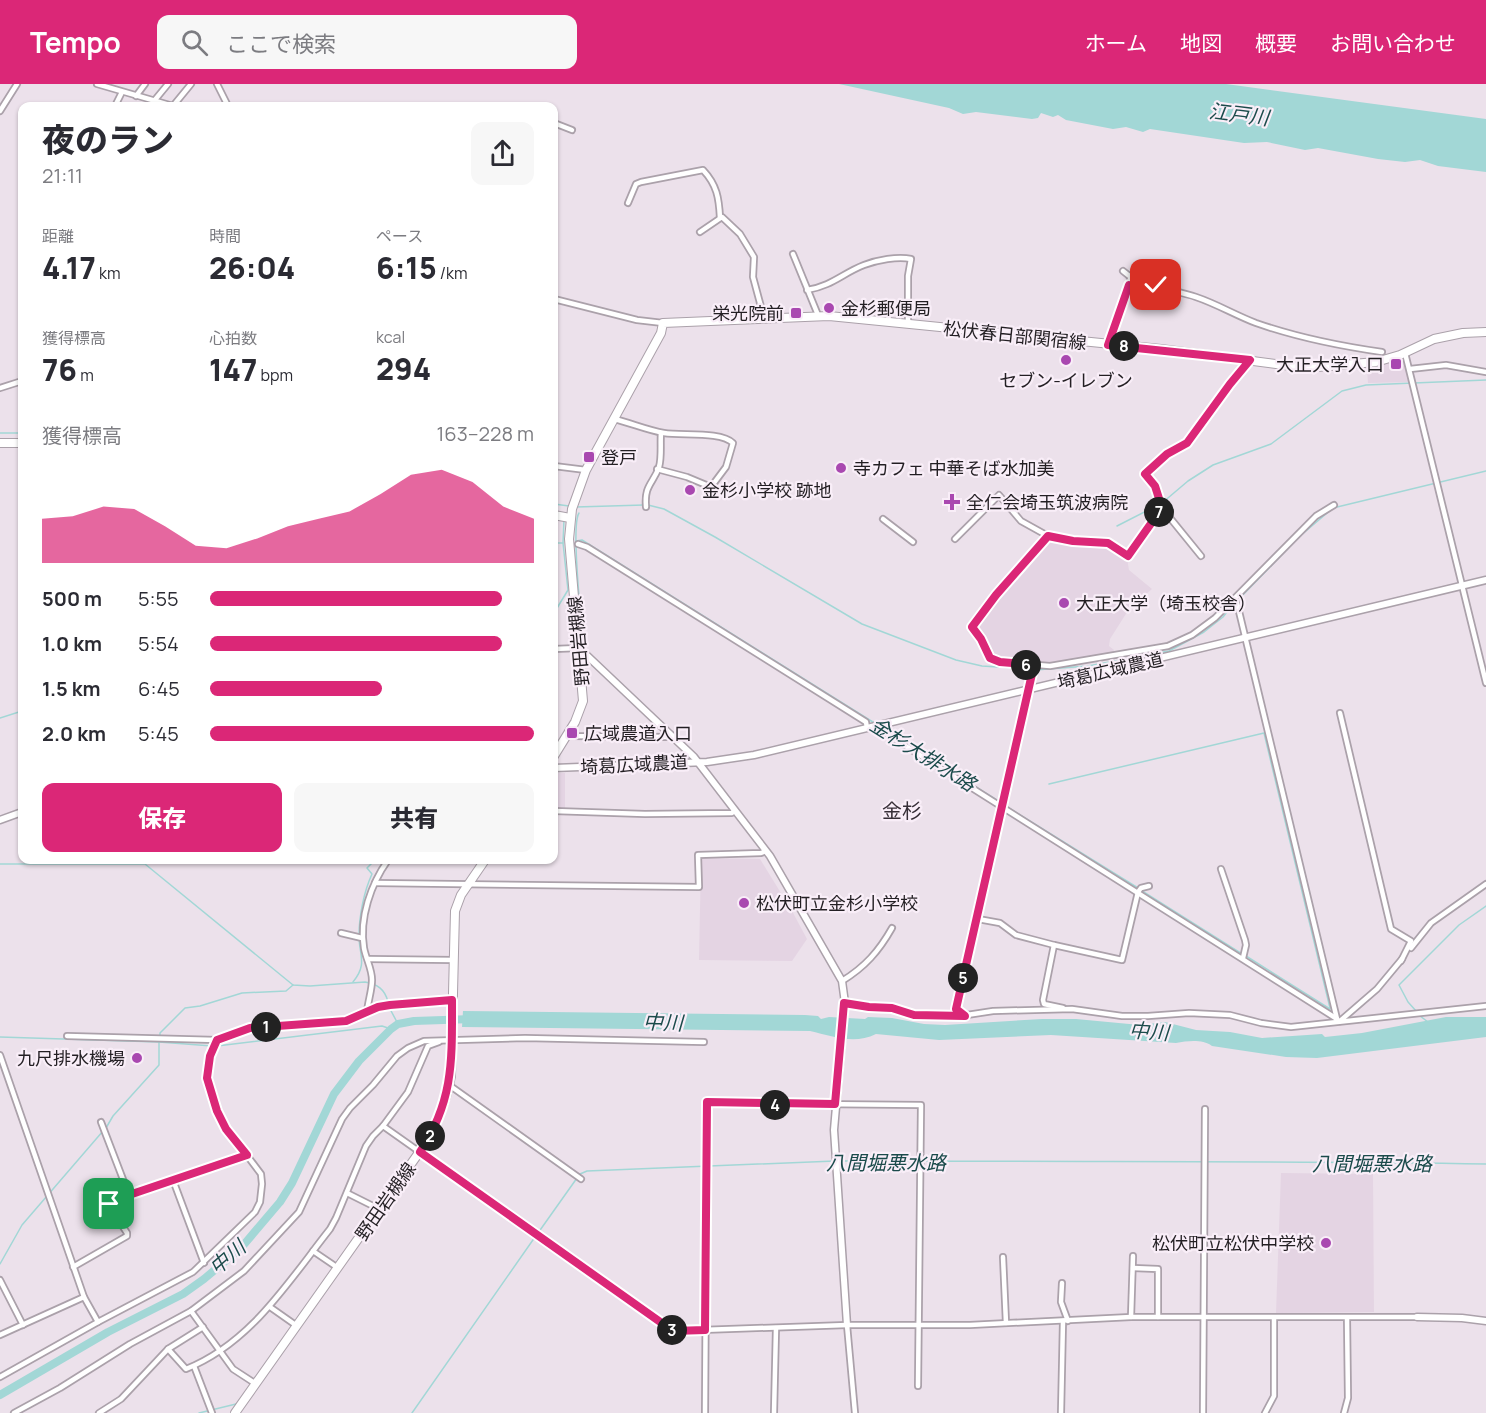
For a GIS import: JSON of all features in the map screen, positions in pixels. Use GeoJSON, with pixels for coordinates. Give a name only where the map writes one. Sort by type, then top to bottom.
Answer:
{"type":"FeatureCollection","features":[{"type":"Feature","properties":{"kind":"main road","name":"松伏春日部関宿線"},"geometry":{"type":"LineString","coordinates":[[663,323],[818,315],[1250,360],[1306,368],[1376,362],[1405,353],[1434,339],[1449,335],[1486,332]]}},
{"type":"Feature","properties":{"kind":"main road"},"geometry":{"type":"LineString","coordinates":[[558,514],[572,510],[586,470],[661,333],[663,323]]}},
{"type":"Feature","properties":{"kind":"main road"},"geometry":{"type":"LineString","coordinates":[[0,443],[18,443]]}},
{"type":"Feature","properties":{"kind":"main road","name":"野田岩槻線"},"geometry":{"type":"LineString","coordinates":[[558,750],[580,714],[583,701],[569,540],[572,510]]}},
{"type":"Feature","properties":{"kind":"main road","name":"野田岩槻線"},"geometry":{"type":"LineString","coordinates":[[235,1413],[420,1152],[436,1124],[449,1085],[455,911],[461,895],[482,864]]}},
{"type":"Feature","properties":{"kind":"street"},"geometry":{"type":"LineString","coordinates":[[0,111],[17,84]]}},
{"type":"Feature","properties":{"kind":"street"},"geometry":{"type":"LineString","coordinates":[[101,84],[158,102]]}},
{"type":"Feature","properties":{"kind":"street"},"geometry":{"type":"LineString","coordinates":[[116,102],[124,84]]}},
{"type":"Feature","properties":{"kind":"street"},"geometry":{"type":"LineString","coordinates":[[136,96],[145,84]]}},
{"type":"Feature","properties":{"kind":"street"},"geometry":{"type":"LineString","coordinates":[[154,101],[168,84]]}},
{"type":"Feature","properties":{"kind":"street"},"geometry":{"type":"LineString","coordinates":[[176,102],[190,84]]}},
{"type":"Feature","properties":{"kind":"street"},"geometry":{"type":"LineString","coordinates":[[217,84],[226,102]]}},
{"type":"Feature","properties":{"kind":"street"},"geometry":{"type":"LineString","coordinates":[[558,125],[572,130]]}},
{"type":"Feature","properties":{"kind":"street"},"geometry":{"type":"LineString","coordinates":[[628,203],[636,184],[706,170],[719,196],[720,218]]}},
{"type":"Feature","properties":{"kind":"street"},"geometry":{"type":"LineString","coordinates":[[720,218],[722,217],[740,234],[754,257],[753,277],[764,318]]}},
{"type":"Feature","properties":{"kind":"street"},"geometry":{"type":"LineString","coordinates":[[700,232],[720,218]]}},
{"type":"Feature","properties":{"kind":"street"},"geometry":{"type":"LineString","coordinates":[[793,254],[818,315]]}},
{"type":"Feature","properties":{"kind":"street"},"geometry":{"type":"LineString","coordinates":[[807,290],[821,288],[864,265],[899,258],[911,259],[908,276],[908,324]]}},
{"type":"Feature","properties":{"kind":"street"},"geometry":{"type":"LineString","coordinates":[[1131,278],[1134,274],[1161,273],[1164,270]]}},
{"type":"Feature","properties":{"kind":"street"},"geometry":{"type":"LineString","coordinates":[[1123,271],[1131,278],[1206,300],[1236,315],[1281,331],[1382,352]]}},
{"type":"Feature","properties":{"kind":"street"},"geometry":{"type":"LineString","coordinates":[[1108,345],[1129,285],[1152,293],[1156,285]]}},
{"type":"Feature","properties":{"kind":"street"},"geometry":{"type":"LineString","coordinates":[[558,300],[637,320],[663,323]]}},
{"type":"Feature","properties":{"kind":"street"},"geometry":{"type":"LineString","coordinates":[[1405,353],[1486,683]]}},
{"type":"Feature","properties":{"kind":"street"},"geometry":{"type":"LineString","coordinates":[[1201,556],[1160,505],[1155,486],[1145,474],[1167,454],[1187,443],[1250,360]]}},
{"type":"Feature","properties":{"kind":"street"},"geometry":{"type":"LineString","coordinates":[[1410,369],[1458,366],[1486,372],[1486,378]]}},
{"type":"Feature","properties":{"kind":"street"},"geometry":{"type":"LineString","coordinates":[[0,388],[18,382]]}},
{"type":"Feature","properties":{"kind":"street"},"geometry":{"type":"LineString","coordinates":[[614,419],[661,433],[732,440],[733,448],[726,467],[711,487],[687,477],[657,469]]}},
{"type":"Feature","properties":{"kind":"street"},"geometry":{"type":"LineString","coordinates":[[646,505],[646,491],[657,469],[661,433]]}},
{"type":"Feature","properties":{"kind":"street"},"geometry":{"type":"LineString","coordinates":[[558,466],[586,470]]}},
{"type":"Feature","properties":{"kind":"street"},"geometry":{"type":"LineString","coordinates":[[955,539],[999,495],[1003,496],[1021,522],[1048,536],[1073,541],[1108,543],[1128,556],[1160,505]]}},
{"type":"Feature","properties":{"kind":"street"},"geometry":{"type":"LineString","coordinates":[[1048,536],[996,595],[972,627],[990,658],[1034,668],[1168,646],[1187,638],[1206,626],[1235,601],[1316,516],[1328,511],[1334,505]]}},
{"type":"Feature","properties":{"kind":"street"},"geometry":{"type":"LineString","coordinates":[[883,519],[913,543]]}},
{"type":"Feature","properties":{"kind":"street"},"geometry":{"type":"LineString","coordinates":[[578,544],[587,547],[820,692],[866,722],[870,727],[1243,958],[1337,1021]]}},
{"type":"Feature","properties":{"kind":"street","name":"埼葛広域農道"},"geometry":{"type":"LineString","coordinates":[[558,768],[697,762],[754,755],[1486,580]]}},
{"type":"Feature","properties":{"kind":"street"},"geometry":{"type":"LineString","coordinates":[[1235,601],[1337,1021]]}},
{"type":"Feature","properties":{"kind":"street"},"geometry":{"type":"LineString","coordinates":[[558,650],[579,648],[697,762],[766,851],[842,981],[844,1004],[835,1104],[835,1161],[855,1413]]}},
{"type":"Feature","properties":{"kind":"street"},"geometry":{"type":"LineString","coordinates":[[965,1016],[956,1009],[1034,668]]}},
{"type":"Feature","properties":{"kind":"street"},"geometry":{"type":"LineString","coordinates":[[1340,713],[1391,929],[1411,941],[1401,960]]}},
{"type":"Feature","properties":{"kind":"street"},"geometry":{"type":"LineString","coordinates":[[568,734],[572,736],[666,737],[670,734]]}},
{"type":"Feature","properties":{"kind":"street"},"geometry":{"type":"LineString","coordinates":[[558,811],[645,814],[732,813],[735,810]]}},
{"type":"Feature","properties":{"kind":"street"},"geometry":{"type":"LineString","coordinates":[[0,820],[18,813]]}},
{"type":"Feature","properties":{"kind":"street"},"geometry":{"type":"LineString","coordinates":[[375,883],[699,887],[698,855],[766,851]]}},
{"type":"Feature","properties":{"kind":"street"},"geometry":{"type":"LineString","coordinates":[[367,1012],[372,979],[362,938],[364,919],[377,876],[385,864]]}},
{"type":"Feature","properties":{"kind":"street"},"geometry":{"type":"LineString","coordinates":[[1221,868],[1245,940],[1243,958]]}},
{"type":"Feature","properties":{"kind":"street"},"geometry":{"type":"LineString","coordinates":[[1337,1021],[1377,989],[1431,923],[1486,885]]}},
{"type":"Feature","properties":{"kind":"street"},"geometry":{"type":"LineString","coordinates":[[978,918],[1000,923],[1016,935],[1122,960],[1138,892],[1141,888],[1149,886]]}},
{"type":"Feature","properties":{"kind":"street"},"geometry":{"type":"LineString","coordinates":[[842,981],[876,954],[892,928]]}},
{"type":"Feature","properties":{"kind":"street"},"geometry":{"type":"LineString","coordinates":[[341,933],[362,938]]}},
{"type":"Feature","properties":{"kind":"street"},"geometry":{"type":"LineString","coordinates":[[1054,945],[1044,1004],[1072,1009],[1122,1016],[1190,1013],[1230,1015],[1261,1023],[1291,1027],[1486,1006]]}},
{"type":"Feature","properties":{"kind":"street"},"geometry":{"type":"LineString","coordinates":[[368,959],[453,960]]}},
{"type":"Feature","properties":{"kind":"street"},"geometry":{"type":"LineString","coordinates":[[67,1035],[217,1040],[250,1028],[346,1021],[390,1005],[452,1003]]}},
{"type":"Feature","properties":{"kind":"street"},"geometry":{"type":"LineString","coordinates":[[844,1004],[892,1008],[914,1015],[965,1016],[993,1011],[1072,1009]]}},
{"type":"Feature","properties":{"kind":"street"},"geometry":{"type":"LineString","coordinates":[[14,1413],[28,1407],[130,1344],[191,1311],[244,1271],[299,1212],[342,1119],[350,1108],[374,1085],[388,1065],[408,1048],[424,1041],[451,1039],[525,1038],[704,1042]]}},
{"type":"Feature","properties":{"kind":"street"},"geometry":{"type":"LineString","coordinates":[[168,1349],[184,1368],[194,1366],[243,1334],[270,1307],[333,1224],[366,1146],[384,1126],[408,1092],[428,1046],[451,1039]]}},
{"type":"Feature","properties":{"kind":"street"},"geometry":{"type":"LineString","coordinates":[[0,1377],[194,1272],[251,1217],[260,1202],[261,1174],[226,1129],[217,1111],[207,1078],[210,1056],[217,1040]]}},
{"type":"Feature","properties":{"kind":"street"},"geometry":{"type":"LineString","coordinates":[[0,1055],[84,1297],[98,1322]]}},
{"type":"Feature","properties":{"kind":"street"},"geometry":{"type":"LineString","coordinates":[[449,1085],[581,1179]]}},
{"type":"Feature","properties":{"kind":"street"},"geometry":{"type":"LineString","coordinates":[[705,1413],[707,1102],[921,1106],[918,1386]]}},
{"type":"Feature","properties":{"kind":"street"},"geometry":{"type":"LineString","coordinates":[[1203,1413],[1205,1109]]}},
{"type":"Feature","properties":{"kind":"street"},"geometry":{"type":"LineString","coordinates":[[101,1122],[129,1195],[247,1155]]}},
{"type":"Feature","properties":{"kind":"street"},"geometry":{"type":"LineString","coordinates":[[384,1126],[673,1331],[848,1325],[970,1325],[1203,1316],[1462,1317],[1486,1322]]}},
{"type":"Feature","properties":{"kind":"street"},"geometry":{"type":"LineString","coordinates":[[173,1180],[204,1263]]}},
{"type":"Feature","properties":{"kind":"street"},"geometry":{"type":"LineString","coordinates":[[74,1267],[127,1236],[98,1188]]}},
{"type":"Feature","properties":{"kind":"street"},"geometry":{"type":"LineString","coordinates":[[109,1204],[127,1192]]}},
{"type":"Feature","properties":{"kind":"street"},"geometry":{"type":"LineString","coordinates":[[347,1193],[379,1209]]}},
{"type":"Feature","properties":{"kind":"street"},"geometry":{"type":"LineString","coordinates":[[313,1251],[338,1268]]}},
{"type":"Feature","properties":{"kind":"street"},"geometry":{"type":"LineString","coordinates":[[1131,1317],[1133,1256]]}},
{"type":"Feature","properties":{"kind":"street"},"geometry":{"type":"LineString","coordinates":[[1003,1257],[1006,1323]]}},
{"type":"Feature","properties":{"kind":"street"},"geometry":{"type":"LineString","coordinates":[[1133,1268],[1158,1269],[1158,1317]]}},
{"type":"Feature","properties":{"kind":"street"},"geometry":{"type":"LineString","coordinates":[[0,1280],[23,1325]]}},
{"type":"Feature","properties":{"kind":"street"},"geometry":{"type":"LineString","coordinates":[[1061,1413],[1066,1321],[1061,1302],[1062,1283]]}},
{"type":"Feature","properties":{"kind":"street"},"geometry":{"type":"LineString","coordinates":[[0,1335],[84,1297]]}},
{"type":"Feature","properties":{"kind":"street"},"geometry":{"type":"LineString","coordinates":[[270,1307],[297,1326]]}},
{"type":"Feature","properties":{"kind":"street"},"geometry":{"type":"LineString","coordinates":[[191,1311],[233,1369],[256,1384]]}},
{"type":"Feature","properties":{"kind":"street"},"geometry":{"type":"LineString","coordinates":[[1265,1413],[1274,1396],[1274,1318]]}},
{"type":"Feature","properties":{"kind":"street"},"geometry":{"type":"LineString","coordinates":[[1344,1413],[1348,1398],[1347,1318]]}},
{"type":"Feature","properties":{"kind":"street"},"geometry":{"type":"LineString","coordinates":[[99,1413],[121,1399],[168,1349],[202,1327]]}},
{"type":"Feature","properties":{"kind":"street"},"geometry":{"type":"LineString","coordinates":[[774,1413],[776,1328]]}},
{"type":"Feature","properties":{"kind":"street"},"geometry":{"type":"LineString","coordinates":[[194,1366],[212,1413]]}},
{"type":"Feature","properties":{"kind":"street"},"geometry":{"type":"LineString","coordinates":[[28,1407],[33,1413]]}},
{"type":"Feature","properties":{"kind":"shaded area"},"geometry":{"type":"Polygon","coordinates":[[[1404,362],[1410,382],[1368,383],[1367,366],[1404,362]]]}},
{"type":"Feature","properties":{"kind":"shaded area","name":"大正大学（埼玉校舎）"},"geometry":{"type":"Polygon","coordinates":[[[1048,540],[1110,547],[1127,558],[1129,570],[1152,589],[1129,609],[1110,639],[1109,646],[1114,650],[1113,653],[1044,663],[996,658],[988,650],[977,625],[997,598],[1048,540]]]}},
{"type":"Feature","properties":{"kind":"shaded area"},"geometry":{"type":"Polygon","coordinates":[[[558,773],[565,773],[565,808],[558,808],[558,773]]]}},
{"type":"Feature","properties":{"kind":"shaded area","name":"松伏町立金杉小学校"},"geometry":{"type":"Polygon","coordinates":[[[701,858],[760,859],[807,939],[792,961],[699,960],[701,858]]]}},
{"type":"Feature","properties":{"kind":"shaded area","name":"松伏町立松伏中学校"},"geometry":{"type":"Polygon","coordinates":[[[1281,1173],[1373,1174],[1374,1312],[1276,1313],[1281,1173]]]}},
{"type":"Feature","properties":{"kind":"water","name":"江戸川"},"geometry":{"type":"Polygon","coordinates":[[[839,84],[1226,84],[1486,119],[1486,172],[1438,166],[1420,160],[1405,162],[1378,159],[1318,148],[1305,150],[1267,142],[1244,143],[1150,129],[1143,132],[1126,127],[1113,129],[1041,113],[1038,118],[1032,119],[976,112],[963,114],[949,108],[839,84]]]}},
{"type":"Feature","properties":{"kind":"water"},"geometry":{"type":"Polygon","coordinates":[[[463,1011],[805,1015],[818,1016],[821,1019],[829,1017],[892,1018],[945,1025],[1042,1019],[1076,1019],[1140,1025],[1165,1022],[1196,1030],[1230,1032],[1262,1038],[1322,1034],[1325,1037],[1362,1033],[1446,1017],[1486,1017],[1486,1037],[1317,1058],[1286,1057],[1212,1046],[1199,1041],[1176,1043],[1051,1035],[939,1040],[876,1034],[851,1039],[810,1031],[462,1027],[463,1011]]]}},
{"type":"Feature","properties":{"kind":"waterway"},"geometry":{"type":"LineString","coordinates":[[1117,526],[1162,503],[1188,481],[1213,465],[1271,444],[1342,391],[1366,385],[1486,380]]}},
{"type":"Feature","properties":{"kind":"waterway"},"geometry":{"type":"LineString","coordinates":[[0,433],[18,433]]}},
{"type":"Feature","properties":{"kind":"waterway"},"geometry":{"type":"LineString","coordinates":[[1238,600],[1300,536],[1333,508],[1486,471]]}},
{"type":"Feature","properties":{"kind":"waterway"},"geometry":{"type":"LineString","coordinates":[[558,505],[569,506]]}},
{"type":"Feature","properties":{"kind":"waterway"},"geometry":{"type":"LineString","coordinates":[[576,507],[644,505]]}},
{"type":"Feature","properties":{"kind":"waterway"},"geometry":{"type":"LineString","coordinates":[[648,505],[664,509],[715,537],[862,624],[956,660],[982,666],[1030,669]]}},
{"type":"Feature","properties":{"kind":"waterway"},"geometry":{"type":"LineString","coordinates":[[579,513],[576,551],[582,635],[585,644]]}},
{"type":"Feature","properties":{"kind":"waterway"},"geometry":{"type":"LineString","coordinates":[[558,606],[568,590],[563,543],[564,519]]}},
{"type":"Feature","properties":{"kind":"waterway","name":"金杉大排水路"},"geometry":{"type":"LineString","coordinates":[[576,541],[582,540],[876,724]]}},
{"type":"Feature","properties":{"kind":"waterway","name":"金杉大排水路"},"geometry":{"type":"LineString","coordinates":[[558,543],[563,543]]}},
{"type":"Feature","properties":{"kind":"waterway"},"geometry":{"type":"LineString","coordinates":[[1035,670],[1088,666],[1169,651],[1204,632],[1223,617],[1234,603]]}},
{"type":"Feature","properties":{"kind":"waterway","name":"金杉大排水路"},"geometry":{"type":"LineString","coordinates":[[0,718],[18,712]]}},
{"type":"Feature","properties":{"kind":"waterway","name":"金杉大排水路"},"geometry":{"type":"LineString","coordinates":[[880,727],[1000,802]]}},
{"type":"Feature","properties":{"kind":"waterway"},"geometry":{"type":"LineString","coordinates":[[1049,784],[1264,733],[1330,1008]]}},
{"type":"Feature","properties":{"kind":"waterway","name":"金杉大排水路"},"geometry":{"type":"LineString","coordinates":[[1004,805],[1138,888]]}},
{"type":"Feature","properties":{"kind":"waterway"},"geometry":{"type":"LineString","coordinates":[[0,864],[145,864],[293,985],[365,982],[380,988],[388,1002]]}},
{"type":"Feature","properties":{"kind":"waterway"},"geometry":{"type":"LineString","coordinates":[[353,982],[358,976],[362,959],[360,921],[364,896],[372,874],[367,868],[371,864]]}},
{"type":"Feature","properties":{"kind":"waterway","name":"金杉大排水路"},"geometry":{"type":"LineString","coordinates":[[1142,891],[1242,954]]}},
{"type":"Feature","properties":{"kind":"waterway"},"geometry":{"type":"LineString","coordinates":[[1417,1012],[1408,1002],[1399,985],[1459,925],[1486,906]]}},
{"type":"Feature","properties":{"kind":"waterway","name":"金杉大排水路"},"geometry":{"type":"LineString","coordinates":[[1246,956],[1330,1009]]}},
{"type":"Feature","properties":{"kind":"waterway"},"geometry":{"type":"LineString","coordinates":[[160,1037],[160,1033],[185,1008],[200,1006],[242,993],[286,991],[293,985]]}},
{"type":"Feature","properties":{"kind":"waterway"},"geometry":{"type":"LineString","coordinates":[[389,1007],[398,1024]]}},
{"type":"Feature","properties":{"kind":"waterway"},"geometry":{"type":"LineString","coordinates":[[1420,1016],[1428,1022]]}},
{"type":"Feature","properties":{"kind":"waterway","name":"中川"},"geometry":{"type":"LineString","coordinates":[[0,1395],[108,1332],[183,1294],[241,1248],[280,1202],[292,1183],[334,1094],[359,1061],[391,1029],[398,1024],[414,1021],[473,1019]]}},
{"type":"Feature","properties":{"kind":"waterway"},"geometry":{"type":"LineString","coordinates":[[217,1046],[382,1026],[391,1029]]}},
{"type":"Feature","properties":{"kind":"waterway"},"geometry":{"type":"LineString","coordinates":[[0,1037],[212,1046]]}},
{"type":"Feature","properties":{"kind":"waterway"},"geometry":{"type":"LineString","coordinates":[[106,1128],[113,1116],[159,1065],[159,1041]]}},
{"type":"Feature","properties":{"kind":"waterway"},"geometry":{"type":"LineString","coordinates":[[0,1264],[22,1225],[103,1131]]}},
{"type":"Feature","properties":{"kind":"waterway","name":"八間堀悪水路"},"geometry":{"type":"LineString","coordinates":[[580,1174],[587,1171],[835,1161]]}},
{"type":"Feature","properties":{"kind":"waterway","name":"八間堀悪水路"},"geometry":{"type":"LineString","coordinates":[[839,1161],[919,1161]]}},
{"type":"Feature","properties":{"kind":"waterway","name":"八間堀悪水路"},"geometry":{"type":"LineString","coordinates":[[923,1161],[1486,1164]]}},
{"type":"Feature","properties":{"kind":"waterway","name":"八間堀悪水路"},"geometry":{"type":"LineString","coordinates":[[538,1233],[577,1178]]}},
{"type":"Feature","properties":{"kind":"waterway","name":"八間堀悪水路"},"geometry":{"type":"LineString","coordinates":[[412,1413],[535,1237]]}},
{"type":"Feature","properties":{"kind":"waterway"},"geometry":{"type":"LineString","coordinates":[[199,1413],[236,1404]]}},
{"type":"Feature","properties":{"kind":"place","name":"金杉郵便局"},"geometry":{"type":"Point","coordinates":[829,308]}},
{"type":"Feature","properties":{"kind":"place","name":"栄光院前"},"geometry":{"type":"Point","coordinates":[796,313]}},
{"type":"Feature","properties":{"kind":"place","name":"セブン-イレブン"},"geometry":{"type":"Point","coordinates":[1066,360]}},
{"type":"Feature","properties":{"kind":"place","name":"大正大学入口"},"geometry":{"type":"Point","coordinates":[1396,364]}},
{"type":"Feature","properties":{"kind":"place","name":"登戸"},"geometry":{"type":"Point","coordinates":[589,457]}},
{"type":"Feature","properties":{"kind":"place","name":"寺カフェ 中華そば水加美"},"geometry":{"type":"Point","coordinates":[841,468]}},
{"type":"Feature","properties":{"kind":"place","name":"金杉小学校 跡地"},"geometry":{"type":"Point","coordinates":[690,490]}},
{"type":"Feature","properties":{"kind":"place","name":"全仁会埼玉筑波病院"},"geometry":{"type":"Point","coordinates":[952,502]}},
{"type":"Feature","properties":{"kind":"place","name":"大正大学（埼玉校舎）"},"geometry":{"type":"Point","coordinates":[1064,603]}},
{"type":"Feature","properties":{"kind":"place","name":"広域農道入口"},"geometry":{"type":"Point","coordinates":[572,733]}},
{"type":"Feature","properties":{"kind":"place","name":"松伏町立金杉小学校"},"geometry":{"type":"Point","coordinates":[744,903]}},
{"type":"Feature","properties":{"kind":"place","name":"九尺排水機場"},"geometry":{"type":"Point","coordinates":[137,1058]}},
{"type":"Feature","properties":{"kind":"place","name":"松伏町立松伏中学校"},"geometry":{"type":"Point","coordinates":[1326,1243]}},
{"type":"Feature","properties":{"kind":"district","name":"金杉"},"geometry":{"type":"Point","coordinates":[902,810]}},
{"type":"Feature","properties":{"kind":"route"},"geometry":{"type":"LineString","coordinates":[[109,1204],[127,1192],[129,1195],[247,1155],[226,1129],[217,1111],[207,1078],[210,1056],[217,1040],[250,1028],[346,1021],[378,1007],[452,1000],[451,1076],[442,1111],[420,1152],[673,1331],[705,1330],[707,1102],[778,1105],[835,1104],[844,1003],[892,1008],[914,1015],[965,1016],[956,1009],[1034,665],[1000,662],[990,658],[972,627],[996,595],[1048,536],[1073,541],[1108,543],[1128,556],[1162,508],[1155,486],[1145,474],[1167,454],[1187,443],[1250,360],[1108,345],[1129,285],[1152,293],[1156,285]]}}]}
